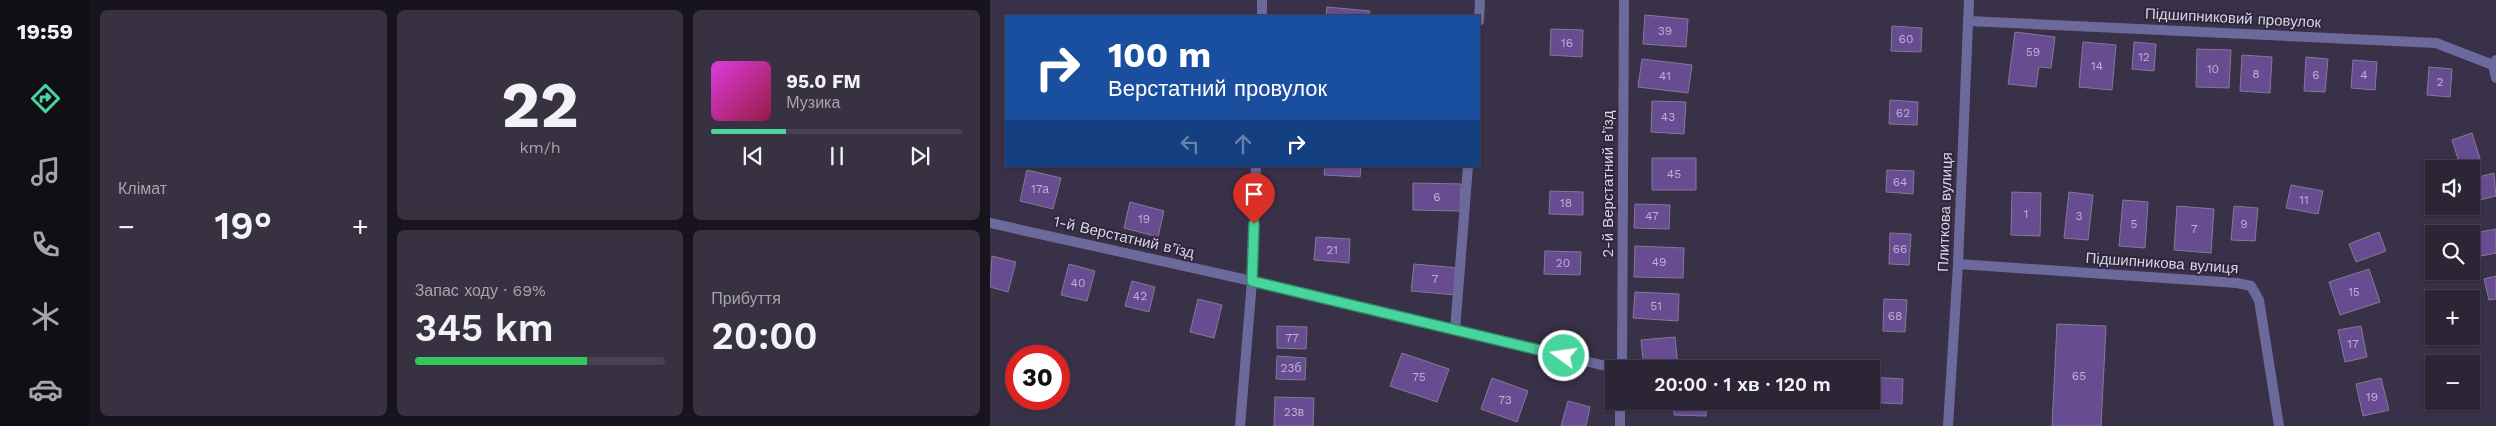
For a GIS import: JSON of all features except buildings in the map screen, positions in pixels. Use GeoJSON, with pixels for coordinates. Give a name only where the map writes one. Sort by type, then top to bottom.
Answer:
{"type":"FeatureCollection","features":[{"type":"Feature","properties":{"kind":"street"},"geometry":{"type":"LineString","coordinates":[[1262,0],[1262,15]]}},
{"type":"Feature","properties":{"kind":"street"},"geometry":{"type":"LineString","coordinates":[[1479,15],[1480,0]]}},
{"type":"Feature","properties":{"kind":"street","name":"2-й Верстатний в’їзд"},"geometry":{"type":"LineString","coordinates":[[1620,360],[1624,0]]}},
{"type":"Feature","properties":{"kind":"street","name":"Плиткова вулиця"},"geometry":{"type":"LineString","coordinates":[[1948,426],[1958,264],[1969,0]]}},
{"type":"Feature","properties":{"kind":"street","name":"Підшипниковий провулок"},"geometry":{"type":"LineString","coordinates":[[1968,21],[2436,43],[2494,62]]}},
{"type":"Feature","properties":{"kind":"street"},"geometry":{"type":"LineString","coordinates":[[2494,62],[2496,78]]}},
{"type":"Feature","properties":{"kind":"street"},"geometry":{"type":"LineString","coordinates":[[1240,426],[1252,281],[1256,167]]}},
{"type":"Feature","properties":{"kind":"street"},"geometry":{"type":"LineString","coordinates":[[1455,330],[1468,167]]}},
{"type":"Feature","properties":{"kind":"street","name":"1-й Верстатний в’їзд"},"geometry":{"type":"LineString","coordinates":[[990,223],[1252,281]]}},
{"type":"Feature","properties":{"kind":"street","name":"Підшипникова вулиця"},"geometry":{"type":"LineString","coordinates":[[1958,264],[2237,283],[2251,286],[2259,300],[2279,426]]}},
{"type":"Feature","properties":{"kind":"street","name":"2-й Верстатний в’їзд"},"geometry":{"type":"LineString","coordinates":[[1252,281],[1605,365]]}},
{"type":"Feature","properties":{"kind":"street"},"geometry":{"type":"LineString","coordinates":[[1620,410],[1620,426]]}},
{"type":"Feature","properties":{"kind":"route"},"geometry":{"type":"LineString","coordinates":[[1254,224],[1252,281],[1564,356]]}}]}
